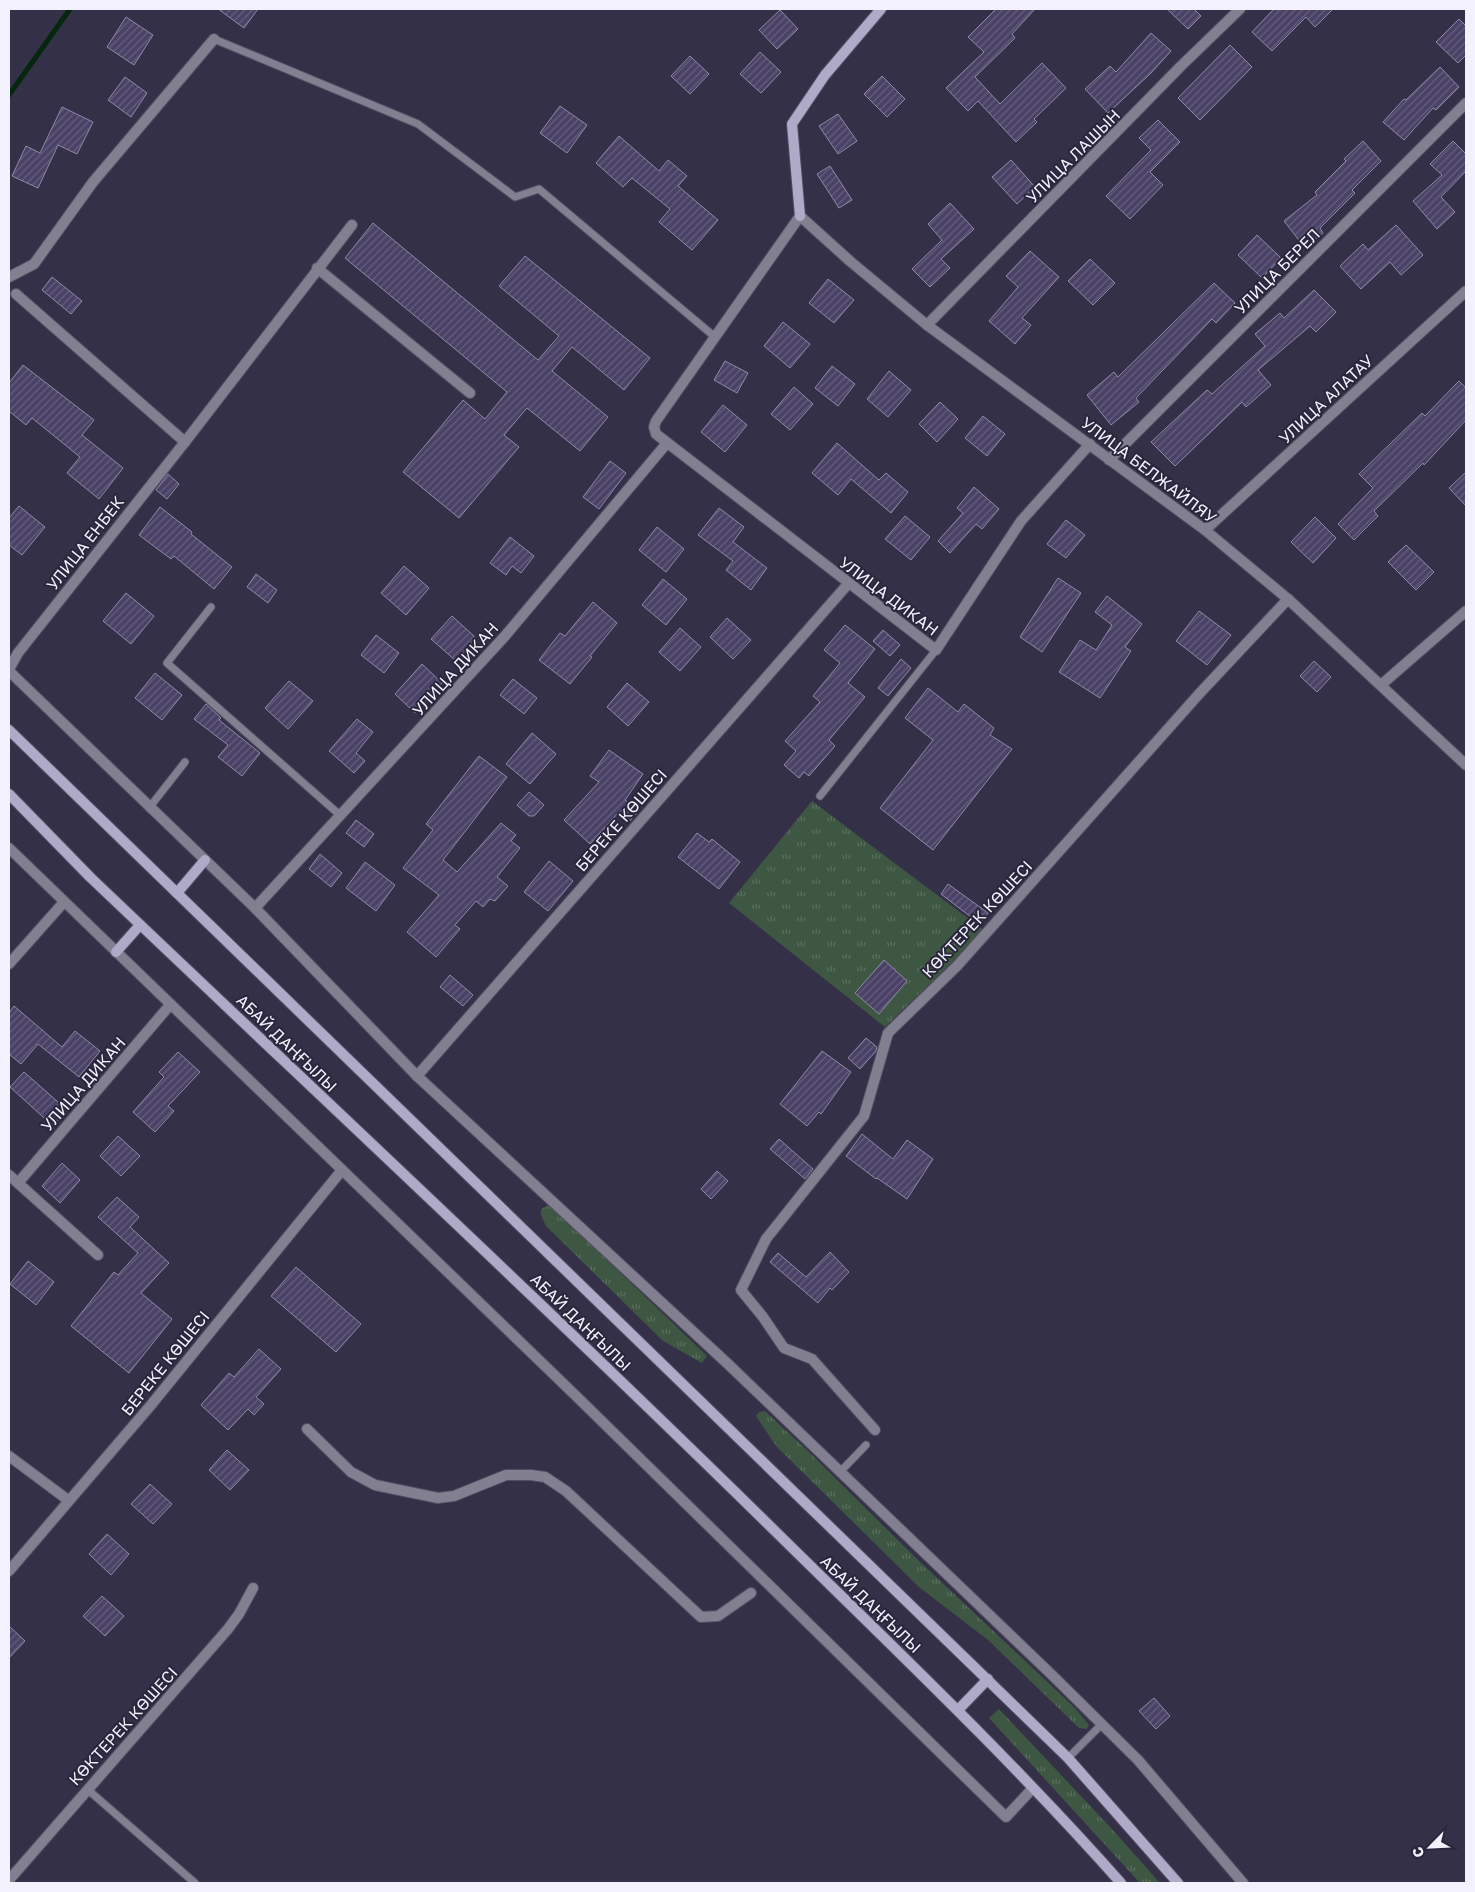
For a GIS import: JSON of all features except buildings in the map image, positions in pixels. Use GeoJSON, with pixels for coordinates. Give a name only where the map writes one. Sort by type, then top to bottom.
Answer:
{"type":"FeatureCollection","features":[{"type":"Feature","properties":{"kind":"main road"},"geometry":{"type":"LineString","coordinates":[[800,216],[792,124],[825,75],[881,9]]}},
{"type":"Feature","properties":{"kind":"main road"},"geometry":{"type":"LineString","coordinates":[[9,730],[988,1679],[1068,1758],[1178,1883]]}},
{"type":"Feature","properties":{"kind":"main road","name":"АБАЙ ДАҢҒЫЛЫ"},"geometry":{"type":"LineString","coordinates":[[9,794],[90,877],[669,1427],[958,1710],[1121,1883]]}},
{"type":"Feature","properties":{"kind":"main road"},"geometry":{"type":"LineString","coordinates":[[177,893],[205,860]]}},
{"type":"Feature","properties":{"kind":"main road"},"geometry":{"type":"LineString","coordinates":[[116,952],[140,925]]}},
{"type":"Feature","properties":{"kind":"main road"},"geometry":{"type":"LineString","coordinates":[[958,1710],[988,1679]]}},
{"type":"Feature","properties":{"kind":"street","name":"УЛИЦА ЛАШЫН"},"geometry":{"type":"LineString","coordinates":[[927,325],[1181,66],[1240,9]]}},
{"type":"Feature","properties":{"kind":"street"},"geometry":{"type":"LineString","coordinates":[[9,277],[34,264],[93,182],[214,39]]}},
{"type":"Feature","properties":{"kind":"street","name":"УЛИЦА БЕРЕЛ"},"geometry":{"type":"LineString","coordinates":[[1110,460],[1466,103]]}},
{"type":"Feature","properties":{"kind":"street","name":"УЛИЦА БЕЛЖАЙЛЯУ"},"geometry":{"type":"LineString","coordinates":[[800,216],[851,262],[927,325],[1205,530],[1288,599],[1466,765]]}},
{"type":"Feature","properties":{"kind":"street","name":"УЛИЦА ДИКАН"},"geometry":{"type":"LineString","coordinates":[[800,216],[656,421],[654,427],[656,434],[667,443],[936,650],[1021,521],[1090,444]]}},
{"type":"Feature","properties":{"kind":"street","name":"УЛИЦА ЕНБЕК"},"geometry":{"type":"LineString","coordinates":[[9,670],[18,653],[186,440],[352,224]]}},
{"type":"Feature","properties":{"kind":"street"},"geometry":{"type":"LineString","coordinates":[[317,268],[470,393]]}},
{"type":"Feature","properties":{"kind":"street","name":"УЛИЦА АЛАТАУ"},"geometry":{"type":"LineString","coordinates":[[1205,530],[1466,290]]}},
{"type":"Feature","properties":{"kind":"street"},"geometry":{"type":"LineString","coordinates":[[16,294],[186,440]]}},
{"type":"Feature","properties":{"kind":"street","name":"УЛИЦА ДИКАН"},"geometry":{"type":"LineString","coordinates":[[255,908],[505,636],[667,443]]}},
{"type":"Feature","properties":{"kind":"street","name":"БЕРЕКЕ КӨШЕСІ"},"geometry":{"type":"LineString","coordinates":[[417,1076],[848,584]]}},
{"type":"Feature","properties":{"kind":"street","name":"КӨКТЕРЕК КӨШЕСІ"},"geometry":{"type":"LineString","coordinates":[[875,1430],[812,1359],[784,1348],[741,1290],[755,1258],[766,1239],[864,1116],[888,1033],[956,966],[1199,694],[1288,599]]}},
{"type":"Feature","properties":{"kind":"street"},"geometry":{"type":"LineString","coordinates":[[1381,685],[1466,611]]}},
{"type":"Feature","properties":{"kind":"street"},"geometry":{"type":"LineString","coordinates":[[9,670],[149,808],[255,908],[417,1076],[728,1364],[1102,1724],[1138,1760],[1243,1883]]}},
{"type":"Feature","properties":{"kind":"street"},"geometry":{"type":"LineString","coordinates":[[9,848],[580,1400],[1006,1817],[1032,1789]]}},
{"type":"Feature","properties":{"kind":"street"},"geometry":{"type":"LineString","coordinates":[[9,964],[64,902]]}},
{"type":"Feature","properties":{"kind":"street","name":"УЛИЦА ДИКАН"},"geometry":{"type":"LineString","coordinates":[[18,1183],[170,1005]]}},
{"type":"Feature","properties":{"kind":"street","name":"БЕРЕКЕ КӨШЕСІ"},"geometry":{"type":"LineString","coordinates":[[9,1571],[151,1405],[342,1170]]}},
{"type":"Feature","properties":{"kind":"street"},"geometry":{"type":"LineString","coordinates":[[9,1176],[98,1255]]}},
{"type":"Feature","properties":{"kind":"street"},"geometry":{"type":"LineString","coordinates":[[307,1429],[351,1472],[375,1485],[424,1496],[438,1498],[454,1496],[506,1475],[531,1474],[545,1477],[566,1491],[701,1617],[718,1616],[751,1593]]}},
{"type":"Feature","properties":{"kind":"street"},"geometry":{"type":"LineString","coordinates":[[9,1456],[68,1500]]}},
{"type":"Feature","properties":{"kind":"street","name":"КӨКТЕРЕК КӨШЕСІ"},"geometry":{"type":"LineString","coordinates":[[9,1880],[228,1629],[253,1588]]}},
{"type":"Feature","properties":{"kind":"lane"},"geometry":{"type":"LineString","coordinates":[[214,39],[418,124],[515,197],[539,189],[715,337]]}},
{"type":"Feature","properties":{"kind":"lane"},"geometry":{"type":"LineString","coordinates":[[211,607],[167,663],[341,816]]}},
{"type":"Feature","properties":{"kind":"lane"},"geometry":{"type":"LineString","coordinates":[[820,796],[936,650]]}},
{"type":"Feature","properties":{"kind":"lane"},"geometry":{"type":"LineString","coordinates":[[149,808],[185,762]]}},
{"type":"Feature","properties":{"kind":"lane"},"geometry":{"type":"LineString","coordinates":[[841,1472],[866,1445]]}},
{"type":"Feature","properties":{"kind":"lane"},"geometry":{"type":"LineString","coordinates":[[1068,1758],[1102,1724]]}},
{"type":"Feature","properties":{"kind":"lane"},"geometry":{"type":"LineString","coordinates":[[87,1790],[195,1883]]}},
{"type":"Feature","properties":{"kind":"green space"},"geometry":{"type":"Polygon","coordinates":[[[812,801],[985,931],[885,1027],[729,903],[812,801]]]}},
{"type":"Feature","properties":{"kind":"green space"},"geometry":{"type":"Polygon","coordinates":[[[551,1206],[707,1356],[702,1363],[663,1341],[546,1226],[541,1215],[541,1209],[551,1206]]]}},
{"type":"Feature","properties":{"kind":"green space"},"geometry":{"type":"Polygon","coordinates":[[[765,1411],[916,1558],[1075,1708],[1089,1725],[1087,1729],[1079,1728],[988,1640],[919,1587],[776,1446],[756,1416],[759,1412],[765,1411]]]}},
{"type":"Feature","properties":{"kind":"green space"},"geometry":{"type":"Polygon","coordinates":[[[999,1709],[1160,1883],[1140,1883],[989,1718],[999,1709]]]}},
{"type":"Feature","properties":{"kind":"waterway"},"geometry":{"type":"LineString","coordinates":[[9,95],[70,9]]}}]}
